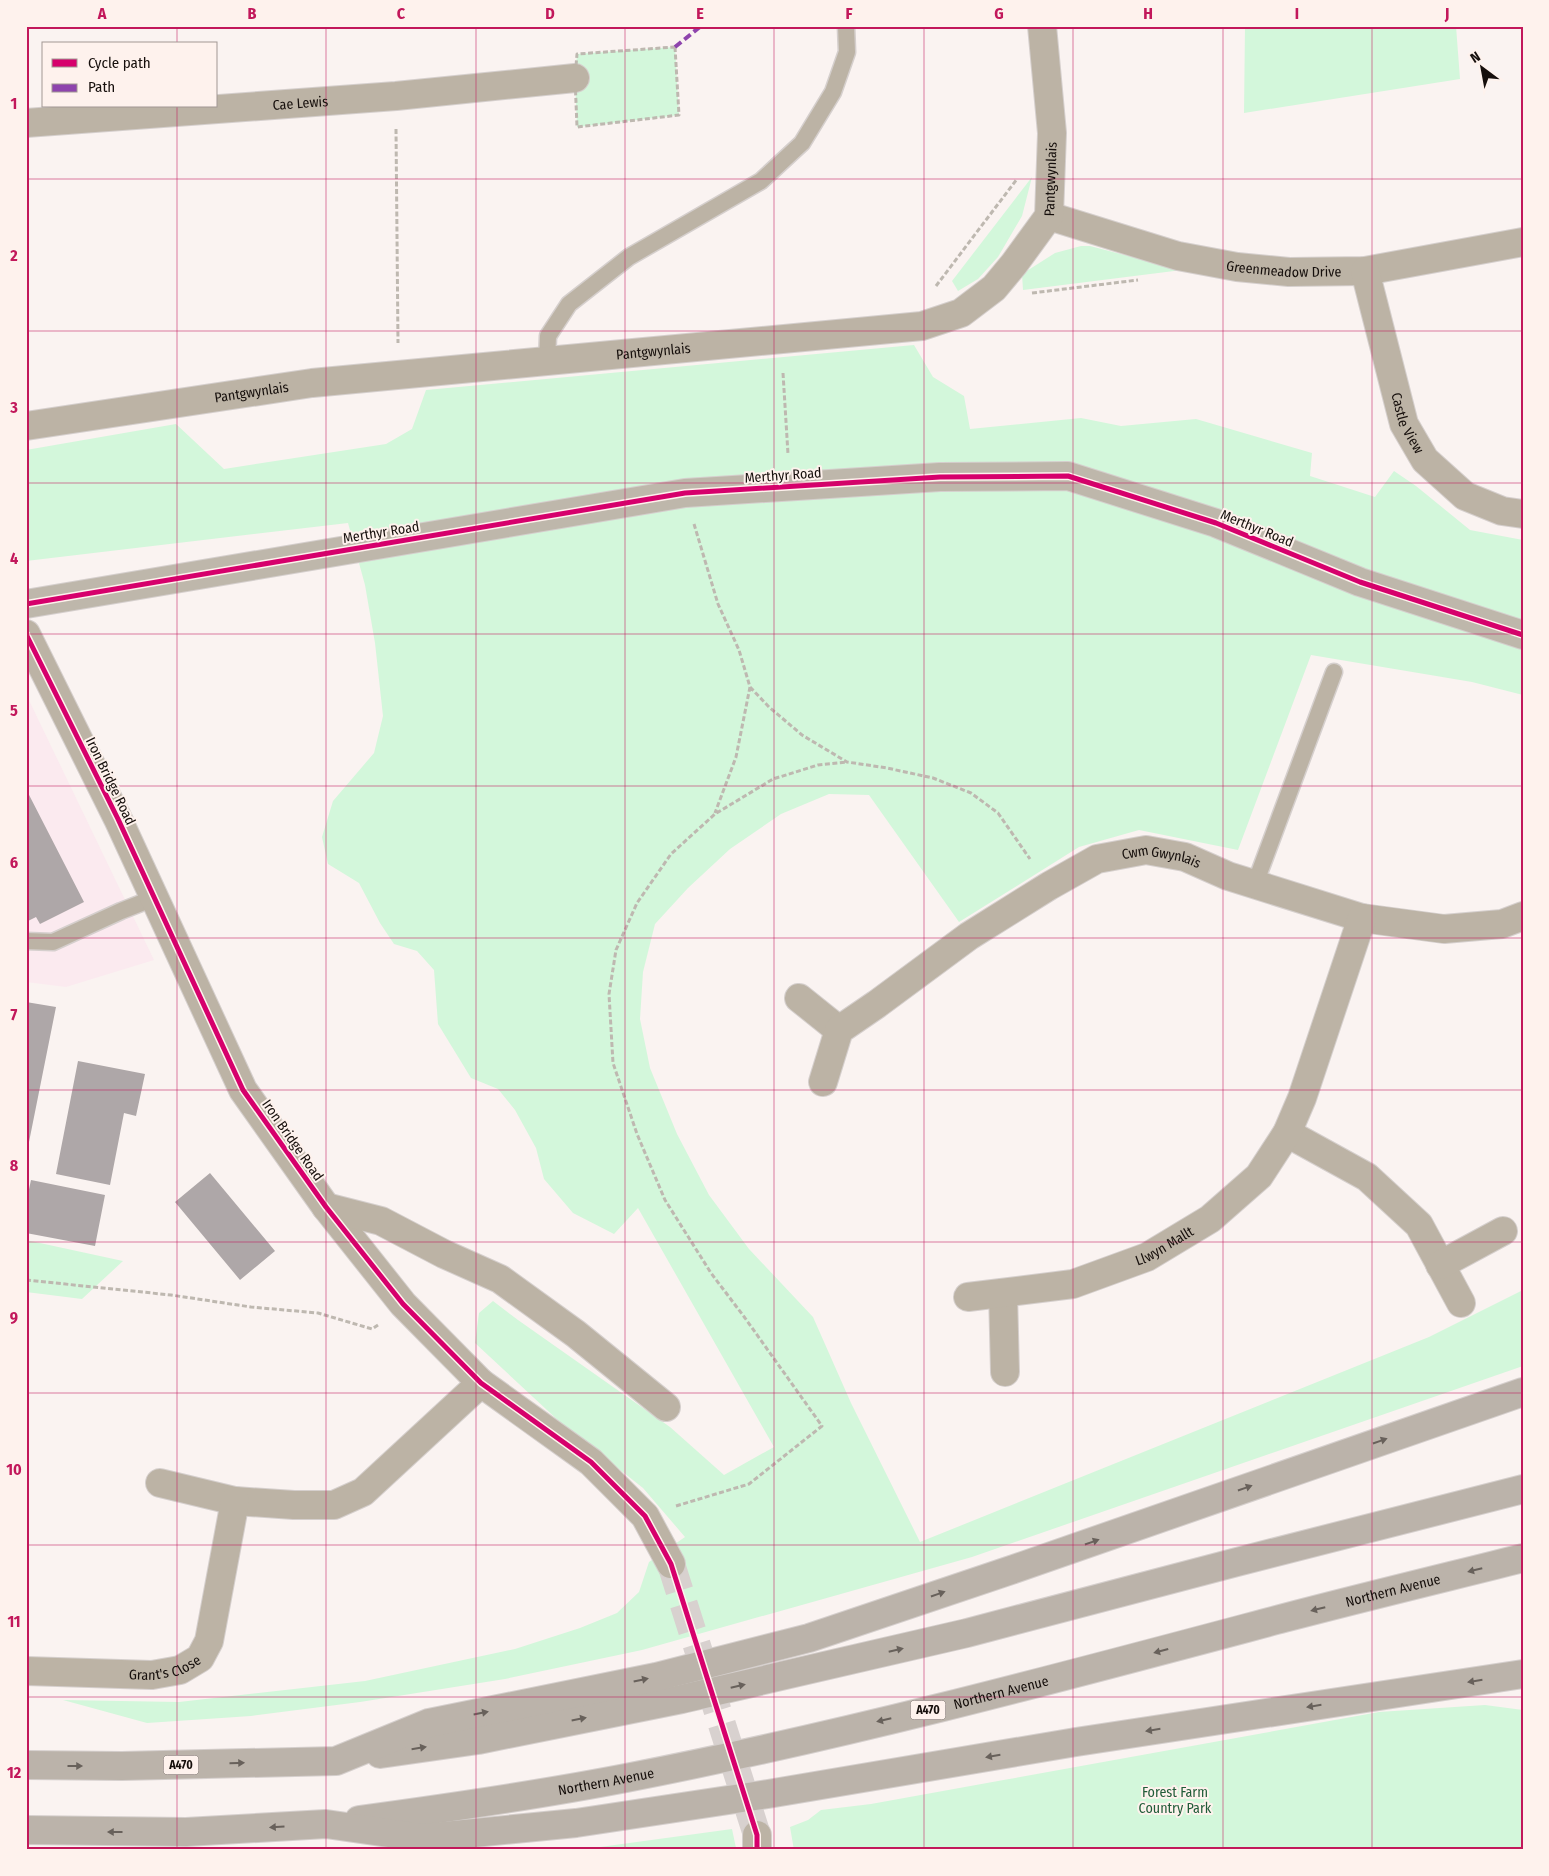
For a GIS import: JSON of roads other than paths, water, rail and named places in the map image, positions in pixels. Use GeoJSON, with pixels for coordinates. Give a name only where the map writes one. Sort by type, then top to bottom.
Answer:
{"type":"FeatureCollection","features":[{"type":"Feature","properties":{"kind":"highway"},"geometry":{"type":"LineString","coordinates":[[336,1761],[429,1723],[656,1677],[809,1638],[1024,1566],[1523,1392]]}},
{"type":"Feature","properties":{"kind":"highway","name":"A470"},"geometry":{"type":"LineString","coordinates":[[26,1765],[122,1766],[336,1761],[478,1740],[682,1699],[967,1634],[1237,1562],[1523,1489]]}},
{"type":"Feature","properties":{"kind":"highway","name":"Northern Avenue"},"geometry":{"type":"LineString","coordinates":[[326,1824],[460,1806],[615,1780],[760,1750],[1005,1692],[1523,1558]]}},
{"type":"Feature","properties":{"kind":"highway"},"geometry":{"type":"LineString","coordinates":[[326,1824],[423,1838],[576,1824],[1076,1742],[1523,1674]]}},
{"type":"Feature","properties":{"kind":"highway","name":"A470"},"geometry":{"type":"LineString","coordinates":[[26,1830],[186,1832],[326,1824]]}},
{"type":"Feature","properties":{"kind":"main road","name":"Merthyr Road"},"geometry":{"type":"LineString","coordinates":[[26,604],[685,493],[940,476],[1068,476],[1216,523],[1360,582],[1523,635]]}},
{"type":"Feature","properties":{"kind":"street","name":"Pantgwynlais"},"geometry":{"type":"LineString","coordinates":[[26,426],[312,383],[922,326],[961,312],[994,288],[1049,216],[1052,133],[1042,26]]}},
{"type":"Feature","properties":{"kind":"street","name":"Cae Lewis"},"geometry":{"type":"LineString","coordinates":[[26,123],[396,96],[575,78]]}},
{"type":"Feature","properties":{"kind":"street","name":"Greenmeadow Drive"},"geometry":{"type":"LineString","coordinates":[[1049,216],[1178,256],[1237,267],[1289,272],[1366,271],[1523,242]]}},
{"type":"Feature","properties":{"kind":"street","name":"Castle View"},"geometry":{"type":"LineString","coordinates":[[1366,271],[1404,424],[1425,460],[1466,496],[1502,511],[1523,514]]}},
{"type":"Feature","properties":{"kind":"street","name":"Iron Bridge Road"},"geometry":{"type":"LineString","coordinates":[[26,634],[118,819],[243,1090],[326,1207],[403,1304],[481,1383],[591,1462],[645,1516],[671,1564]]}},
{"type":"Feature","properties":{"kind":"street","name":"Cwm Gwynlais"},"geometry":{"type":"LineString","coordinates":[[839,1030],[969,936],[1049,886],[1097,860],[1146,850],[1185,857],[1228,876],[1362,918],[1444,929],[1502,924],[1523,916]]}},
{"type":"Feature","properties":{"kind":"street","name":"Llwyn Mallt"},"geometry":{"type":"LineString","coordinates":[[968,1297],[1073,1284],[1148,1257],[1210,1219],[1259,1176],[1287,1133],[1302,1098],[1362,918]]}},
{"type":"Feature","properties":{"kind":"street"},"geometry":{"type":"LineString","coordinates":[[799,998],[839,1030],[822,1082]]}},
{"type":"Feature","properties":{"kind":"street"},"geometry":{"type":"LineString","coordinates":[[1287,1133],[1367,1177],[1419,1225],[1461,1303]]}},
{"type":"Feature","properties":{"kind":"street"},"geometry":{"type":"LineString","coordinates":[[326,1207],[381,1221],[444,1254],[500,1279],[576,1334],[666,1408]]}},
{"type":"Feature","properties":{"kind":"street"},"geometry":{"type":"LineString","coordinates":[[1440,1265],[1504,1231]]}},
{"type":"Feature","properties":{"kind":"street"},"geometry":{"type":"LineString","coordinates":[[1003,1293],[1005,1372]]}},
{"type":"Feature","properties":{"kind":"street"},"geometry":{"type":"LineString","coordinates":[[160,1482],[235,1501],[294,1505],[334,1505],[363,1492],[481,1383]]}},
{"type":"Feature","properties":{"kind":"street","name":"Grant's Close"},"geometry":{"type":"LineString","coordinates":[[26,1672],[152,1675],[180,1670],[200,1658],[208,1641],[235,1501]]}},
{"type":"Feature","properties":{"kind":"lane"},"geometry":{"type":"LineString","coordinates":[[547,362],[548,336],[569,304],[629,257],[761,181],[802,143],[833,92],[847,52],[846,26]]}},
{"type":"Feature","properties":{"kind":"lane"},"geometry":{"type":"LineString","coordinates":[[1255,884],[1334,672]]}},
{"type":"Feature","properties":{"kind":"lane"},"geometry":{"type":"LineString","coordinates":[[26,942],[53,942],[154,898]]}},
{"type":"Feature","properties":{"kind":"tunnel"},"geometry":{"type":"LineString","coordinates":[[671,1564],[757,1835]]}},
{"type":"Feature","properties":{"kind":"park label","name":"Forest Farm Country Park"},"geometry":{"type":"Point","coordinates":[1175,1800]}}]}
